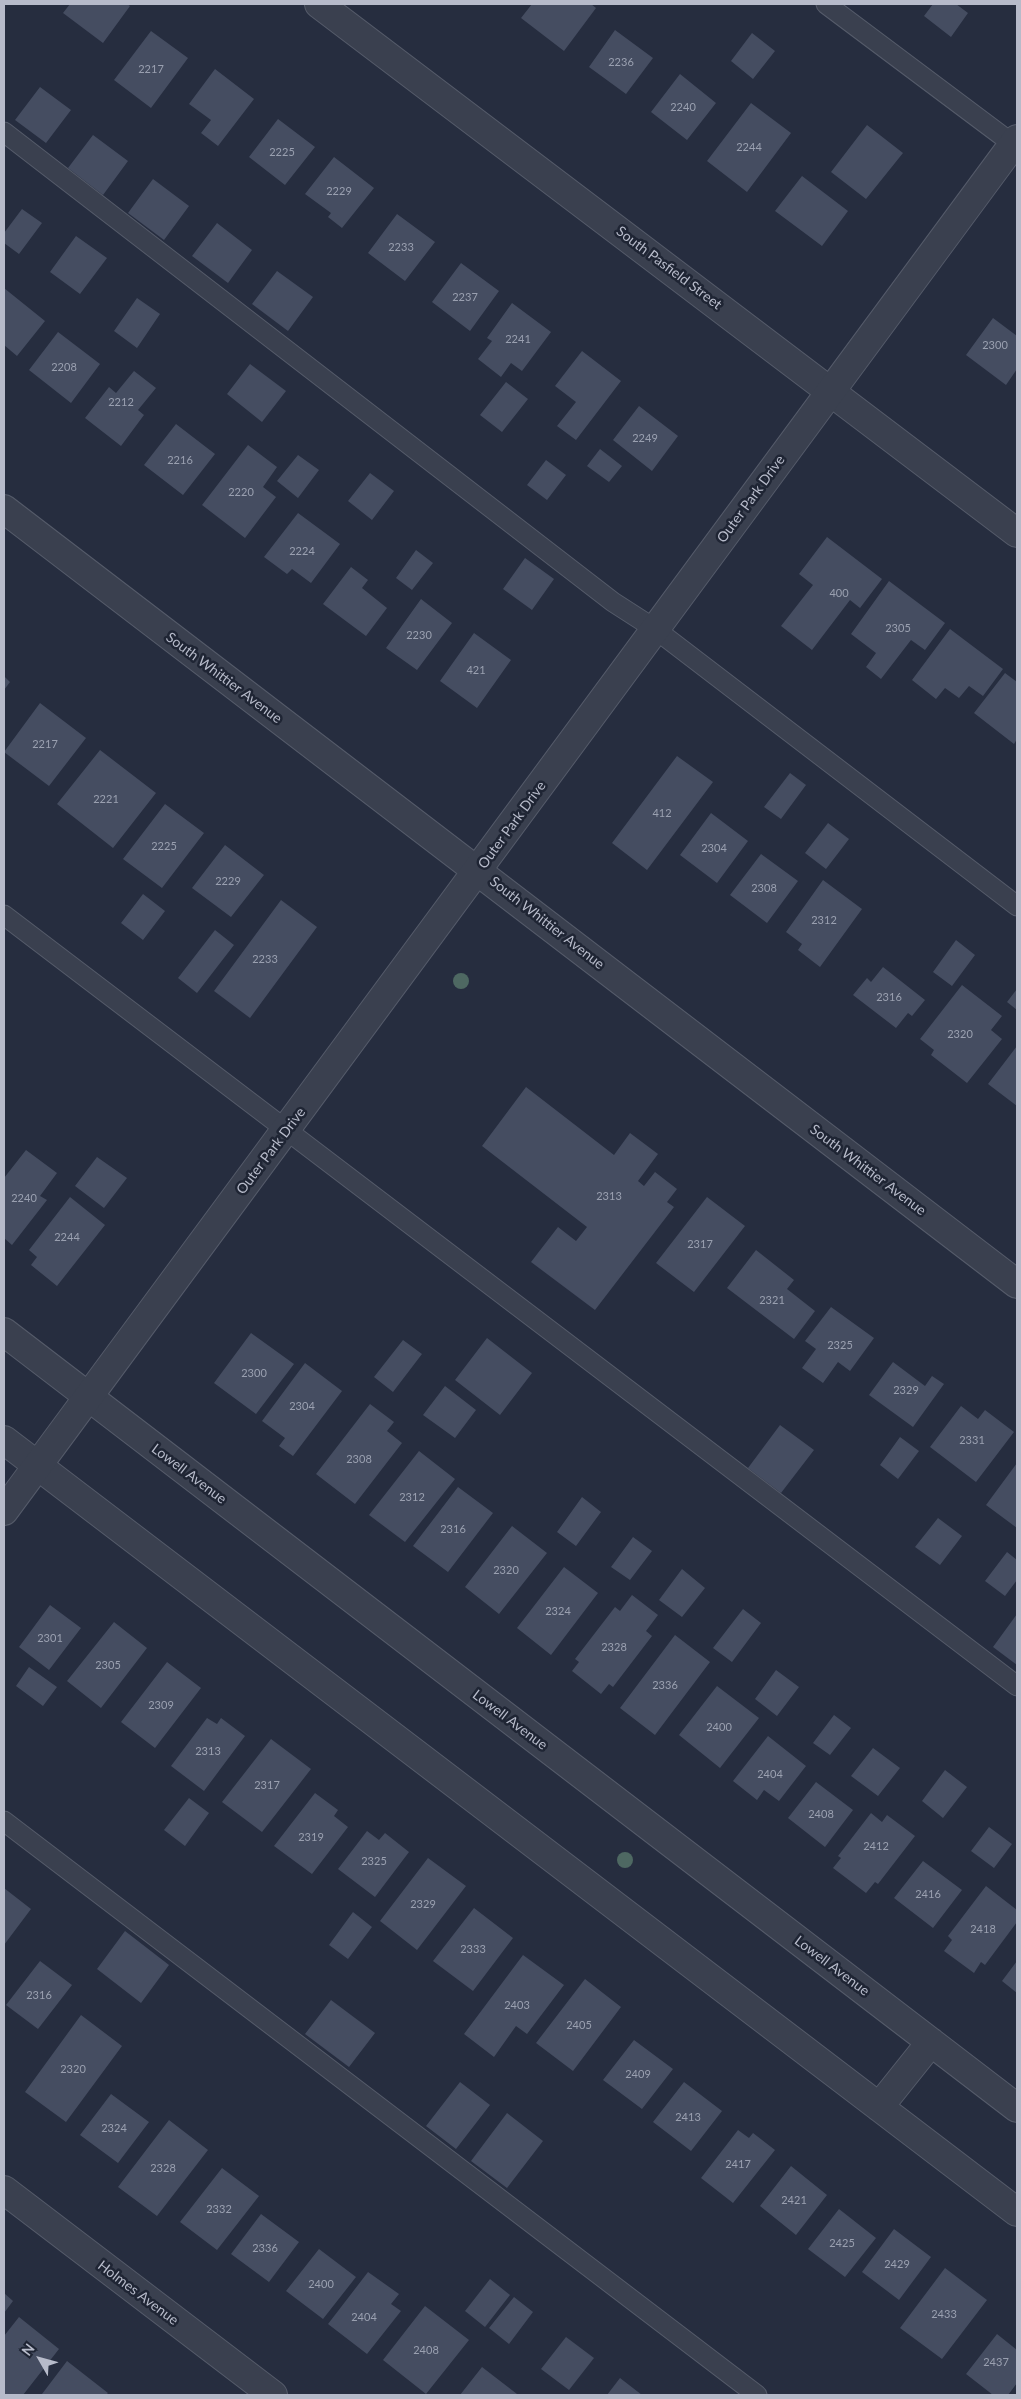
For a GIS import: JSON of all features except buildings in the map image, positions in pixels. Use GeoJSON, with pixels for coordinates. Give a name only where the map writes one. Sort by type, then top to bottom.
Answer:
{"type":"FeatureCollection","features":[{"type":"Feature","properties":{"kind":"street","name":"South Pasfield Street"},"geometry":{"type":"LineString","coordinates":[[319,4],[1017,533]]}},
{"type":"Feature","properties":{"kind":"street","name":"Outer Park Drive"},"geometry":{"type":"LineString","coordinates":[[4,1511],[287,1130],[830,391],[1016,143]]}},
{"type":"Feature","properties":{"kind":"street","name":"South Whittier Avenue"},"geometry":{"type":"LineString","coordinates":[[4,509],[1017,1284]]}},
{"type":"Feature","properties":{"kind":"street","name":"Lowell Avenue"},"geometry":{"type":"LineString","coordinates":[[4,1332],[1017,2108]]}},
{"type":"Feature","properties":{"kind":"street"},"geometry":{"type":"LineString","coordinates":[[4,1440],[1017,2212]]}},
{"type":"Feature","properties":{"kind":"street"},"geometry":{"type":"LineString","coordinates":[[879,2108],[930,2042]]}},
{"type":"Feature","properties":{"kind":"street","name":"Holmes Avenue"},"geometry":{"type":"LineString","coordinates":[[4,2190],[272,2395]]}},
{"type":"Feature","properties":{"kind":"lane"},"geometry":{"type":"LineString","coordinates":[[826,4],[1016,143]]}},
{"type":"Feature","properties":{"kind":"lane"},"geometry":{"type":"LineString","coordinates":[[4,132],[613,602],[655,629],[1017,906]]}},
{"type":"Feature","properties":{"kind":"lane"},"geometry":{"type":"LineString","coordinates":[[4,915],[1017,1686]]}},
{"type":"Feature","properties":{"kind":"lane"},"geometry":{"type":"LineString","coordinates":[[4,1821],[757,2395]]}}]}
